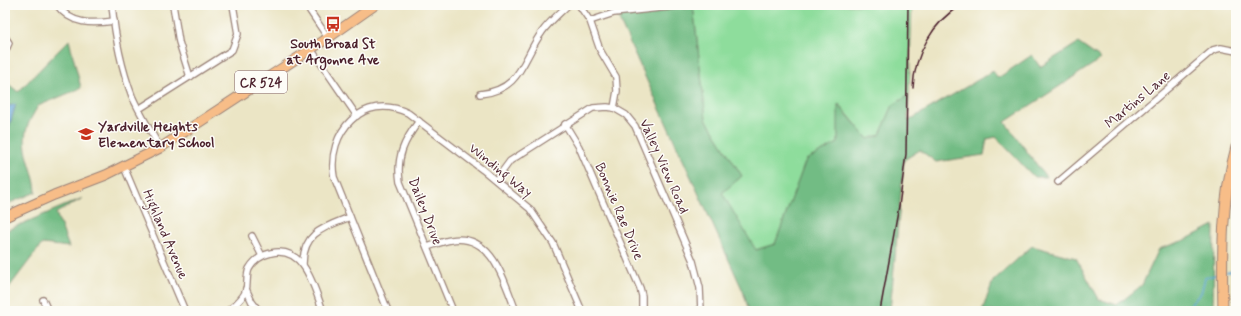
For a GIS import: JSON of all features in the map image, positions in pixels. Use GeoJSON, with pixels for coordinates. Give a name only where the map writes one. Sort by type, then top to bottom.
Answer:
{"type":"FeatureCollection","features":[{"type":"Feature","properties":{"kind":"main road","name":"CR 524"},"geometry":{"type":"LineString","coordinates":[[5,217],[124,167],[160,148],[328,38],[375,5]]}},
{"type":"Feature","properties":{"kind":"main road"},"geometry":{"type":"LineString","coordinates":[[1223,311],[1226,194],[1236,146]]}},
{"type":"Feature","properties":{"kind":"street"},"geometry":{"type":"LineString","coordinates":[[57,5],[64,13],[78,21],[93,24],[114,21]]}},
{"type":"Feature","properties":{"kind":"street"},"geometry":{"type":"LineString","coordinates":[[112,5],[125,74],[139,109],[160,148]]}},
{"type":"Feature","properties":{"kind":"street"},"geometry":{"type":"LineString","coordinates":[[173,5],[179,42],[190,77]]}},
{"type":"Feature","properties":{"kind":"street"},"geometry":{"type":"LineString","coordinates":[[139,109],[228,54],[236,45],[238,34],[233,5]]}},
{"type":"Feature","properties":{"kind":"street"},"geometry":{"type":"LineString","coordinates":[[306,5],[328,38]]}},
{"type":"Feature","properties":{"kind":"street"},"geometry":{"type":"LineString","coordinates":[[480,94],[494,93],[516,77],[527,61],[542,32],[568,5]]}},
{"type":"Feature","properties":{"kind":"street"},"geometry":{"type":"LineString","coordinates":[[496,180],[510,161],[566,124],[593,108],[606,106],[614,108],[617,91],[616,77],[600,50],[590,21],[579,5]]}},
{"type":"Feature","properties":{"kind":"street"},"geometry":{"type":"LineString","coordinates":[[590,21],[614,13],[688,5]]}},
{"type":"Feature","properties":{"kind":"street"},"geometry":{"type":"LineString","coordinates":[[5,37],[8,43],[5,52]]}},
{"type":"Feature","properties":{"kind":"street","name":"Martins Lane"},"geometry":{"type":"LineString","coordinates":[[1058,182],[1213,50],[1221,48],[1236,51]]}},
{"type":"Feature","properties":{"kind":"street"},"geometry":{"type":"LineString","coordinates":[[311,49],[357,116]]}},
{"type":"Feature","properties":{"kind":"street","name":"Winding Way"},"geometry":{"type":"LineString","coordinates":[[388,311],[334,177],[332,159],[339,136],[348,124],[357,116],[371,108],[388,107],[402,110],[419,121],[496,180],[530,209],[547,232],[558,253],[582,311]]}},
{"type":"Feature","properties":{"kind":"street","name":"Valley View Road"},"geometry":{"type":"LineString","coordinates":[[614,108],[631,120],[651,161],[693,261],[700,288],[701,311]]}},
{"type":"Feature","properties":{"kind":"street","name":"Dailey Drive"},"geometry":{"type":"LineString","coordinates":[[419,121],[402,147],[399,173],[400,182],[452,311]]}},
{"type":"Feature","properties":{"kind":"street","name":"Bonnie Rae Drive"},"geometry":{"type":"LineString","coordinates":[[566,124],[579,147],[640,288],[643,304],[642,311]]}},
{"type":"Feature","properties":{"kind":"street","name":"Highland Avenue"},"geometry":{"type":"LineString","coordinates":[[124,167],[185,311]]}},
{"type":"Feature","properties":{"kind":"street"},"geometry":{"type":"LineString","coordinates":[[303,264],[304,251],[315,234],[322,229],[350,217]]}},
{"type":"Feature","properties":{"kind":"street"},"geometry":{"type":"LineString","coordinates":[[252,236],[262,256]]}},
{"type":"Feature","properties":{"kind":"street"},"geometry":{"type":"LineString","coordinates":[[427,247],[459,239],[480,246],[495,261],[516,311]]}},
{"type":"Feature","properties":{"kind":"street"},"geometry":{"type":"LineString","coordinates":[[259,311],[252,302],[246,289],[247,276],[249,270],[262,256],[274,252],[287,253],[298,259],[303,264],[323,311]]}},
{"type":"Feature","properties":{"kind":"street"},"geometry":{"type":"LineString","coordinates":[[228,311],[246,289]]}},
{"type":"Feature","properties":{"kind":"street"},"geometry":{"type":"LineString","coordinates":[[43,300],[48,311]]}},
{"type":"Feature","properties":{"kind":"green space"},"geometry":{"type":"Polygon","coordinates":[[[693,5],[912,5],[909,95],[893,105],[880,135],[868,139],[839,104],[838,143],[806,160],[775,244],[755,250],[722,193],[742,176],[706,119],[693,5]]]}},
{"type":"Feature","properties":{"kind":"green space"},"geometry":{"type":"Polygon","coordinates":[[[693,5],[706,119],[742,176],[722,193],[756,250],[775,244],[806,160],[838,143],[838,104],[868,139],[880,135],[893,105],[909,95],[908,121],[993,71],[998,78],[1032,55],[1040,67],[1078,43],[1101,59],[1005,122],[1046,177],[1034,177],[996,137],[987,139],[984,155],[936,162],[920,150],[904,160],[890,311],[749,311],[743,291],[616,13],[693,5]]]}},
{"type":"Feature","properties":{"kind":"green space"},"geometry":{"type":"Polygon","coordinates":[[[69,40],[81,88],[38,106],[29,123],[25,136],[25,144],[36,192],[5,205],[5,141],[15,105],[5,107],[5,81],[18,92],[69,40]]]}},
{"type":"Feature","properties":{"kind":"green space"},"geometry":{"type":"Polygon","coordinates":[[[83,198],[56,213],[69,247],[42,244],[7,290],[5,311],[5,231],[83,198]]]}},
{"type":"Feature","properties":{"kind":"green space"},"geometry":{"type":"Polygon","coordinates":[[[1214,225],[1213,311],[982,311],[993,281],[1032,246],[1076,258],[1099,299],[1117,305],[1142,285],[1159,249],[1185,240],[1214,225]]]}},
{"type":"Feature","properties":{"kind":"water"},"geometry":{"type":"Polygon","coordinates":[[[16,104],[5,141],[5,107],[16,104]]]}},
{"type":"Feature","properties":{"kind":"waterway"},"geometry":{"type":"LineString","coordinates":[[1226,272],[1236,269]]}},
{"type":"Feature","properties":{"kind":"waterway"},"geometry":{"type":"LineString","coordinates":[[1184,311],[1201,293],[1205,278],[1219,274]]}},
{"type":"Feature","properties":{"kind":"railway"},"geometry":{"type":"LineString","coordinates":[[880,311],[899,206],[906,154],[908,5]]}},
{"type":"Feature","properties":{"kind":"railway"},"geometry":{"type":"LineString","coordinates":[[913,88],[917,64],[927,40],[942,20],[961,5]]}},
{"type":"Feature","properties":{"kind":"place","name":"South Broad St at Argonne Ave"},"geometry":{"type":"Point","coordinates":[333,24]}},
{"type":"Feature","properties":{"kind":"place","name":"Yardville Heights Elementary School"},"geometry":{"type":"Point","coordinates":[86,134]}}]}
